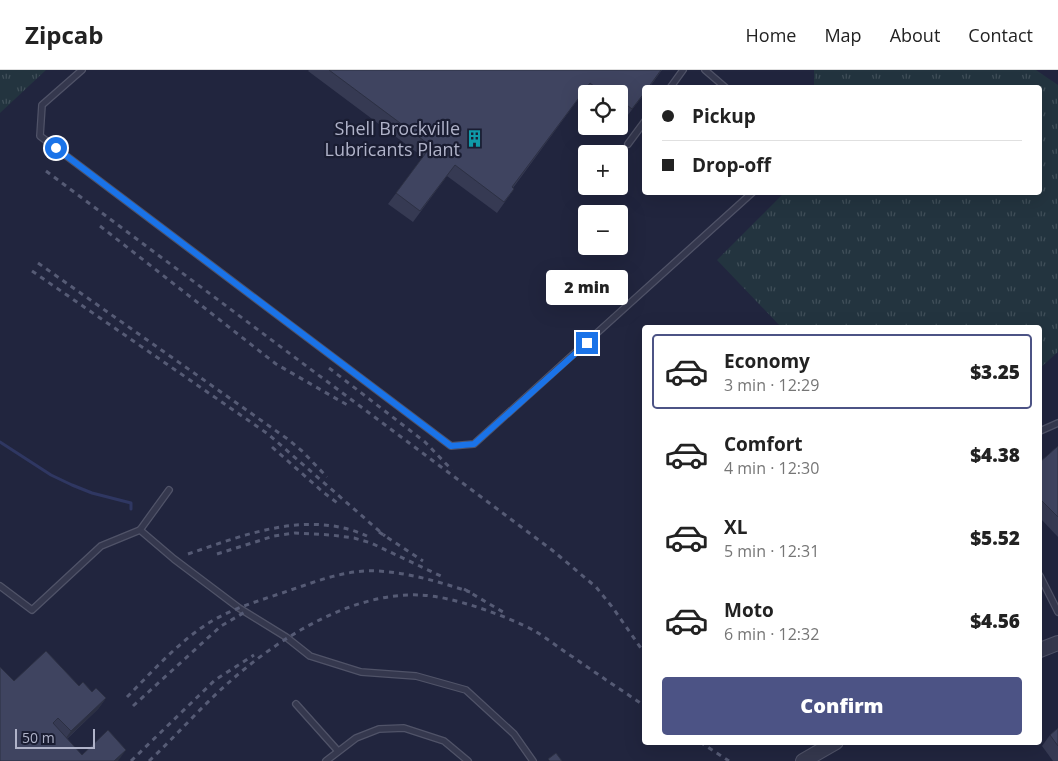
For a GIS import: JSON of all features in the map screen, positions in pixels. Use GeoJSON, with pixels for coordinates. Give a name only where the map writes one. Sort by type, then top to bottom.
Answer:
{"type":"FeatureCollection","features":[{"type":"Feature","properties":{"kind":"street"},"geometry":{"type":"LineString","coordinates":[[1042,649],[1058,643]]}},
{"type":"Feature","properties":{"kind":"street"},"geometry":{"type":"LineString","coordinates":[[803,761],[831,745]]}},
{"type":"Feature","properties":{"kind":"lane"},"geometry":{"type":"LineString","coordinates":[[82,70],[42,105],[40,136],[451,446],[474,444],[750,195]]}},
{"type":"Feature","properties":{"kind":"lane"},"geometry":{"type":"LineString","coordinates":[[672,85],[683,70]]}},
{"type":"Feature","properties":{"kind":"lane"},"geometry":{"type":"LineString","coordinates":[[705,70],[722,85]]}},
{"type":"Feature","properties":{"kind":"lane"},"geometry":{"type":"LineString","coordinates":[[628,144],[642,125]]}},
{"type":"Feature","properties":{"kind":"lane"},"geometry":{"type":"LineString","coordinates":[[1042,430],[1058,423]]}},
{"type":"Feature","properties":{"kind":"lane"},"geometry":{"type":"LineString","coordinates":[[0,586],[32,610],[101,546],[140,530],[169,490]]}},
{"type":"Feature","properties":{"kind":"lane"},"geometry":{"type":"LineString","coordinates":[[140,530],[174,559],[239,608],[286,637],[310,656],[361,672],[416,676],[466,690],[514,734],[533,761]]}},
{"type":"Feature","properties":{"kind":"lane"},"geometry":{"type":"LineString","coordinates":[[1042,580],[1058,612]]}},
{"type":"Feature","properties":{"kind":"lane"},"geometry":{"type":"LineString","coordinates":[[296,704],[338,750]]}},
{"type":"Feature","properties":{"kind":"lane"},"geometry":{"type":"LineString","coordinates":[[326,761],[356,738],[379,729],[404,728],[444,741],[468,761]]}},
{"type":"Feature","properties":{"kind":"green space"},"geometry":{"type":"Polygon","coordinates":[[[0,70],[46,70],[0,113],[0,70]]]}},
{"type":"Feature","properties":{"kind":"green space"},"geometry":{"type":"Polygon","coordinates":[[[814,70],[1036,70],[1058,85],[1058,352],[1042,366],[1042,325],[779,325],[717,260],[782,195],[1042,195],[1042,85],[814,85],[814,70]]]}},
{"type":"Feature","properties":{"kind":"building","name":"Shell Brockville Lubricants Plant"},"geometry":{"type":"Polygon","coordinates":[[[329,70],[661,70],[650,85],[642,85],[642,96],[632,109],[628,106],[628,85],[593,85],[590,83],[588,85],[578,85],[578,99],[512,187],[514,189],[504,202],[455,165],[420,211],[396,193],[431,146],[329,70]]]}},
{"type":"Feature","properties":{"kind":"building"},"geometry":{"type":"Polygon","coordinates":[[[1058,446],[1058,517],[1042,501],[1042,460],[1058,446]]]}},
{"type":"Feature","properties":{"kind":"building"},"geometry":{"type":"Polygon","coordinates":[[[46,651],[79,686],[83,682],[92,692],[96,688],[106,698],[71,731],[58,718],[53,723],[82,755],[108,730],[126,750],[114,761],[0,761],[0,667],[14,681],[46,651]]]}},
{"type":"Feature","properties":{"kind":"building"},"geometry":{"type":"Polygon","coordinates":[[[1058,728],[1058,746],[1050,735],[1058,728]]]}},
{"type":"Feature","properties":{"kind":"building"},"geometry":{"type":"Polygon","coordinates":[[[556,753],[562,761],[550,761],[548,759],[556,753]]]}},
{"type":"Feature","properties":{"kind":"waterway"},"geometry":{"type":"LineString","coordinates":[[0,442],[51,475],[92,493],[131,503],[131,509]]}},
{"type":"Feature","properties":{"kind":"railway"},"geometry":{"type":"LineString","coordinates":[[46,171],[552,550],[596,587],[642,650]]}},
{"type":"Feature","properties":{"kind":"railway"},"geometry":{"type":"LineString","coordinates":[[100,226],[276,364],[349,406]]}},
{"type":"Feature","properties":{"kind":"railway"},"geometry":{"type":"LineString","coordinates":[[38,263],[289,440],[327,477]]}},
{"type":"Feature","properties":{"kind":"railway"},"geometry":{"type":"LineString","coordinates":[[32,271],[268,434],[385,536]]}},
{"type":"Feature","properties":{"kind":"railway"},"geometry":{"type":"LineString","coordinates":[[329,368],[425,442],[452,470]]}},
{"type":"Feature","properties":{"kind":"railway"},"geometry":{"type":"LineString","coordinates":[[272,447],[340,505]]}},
{"type":"Feature","properties":{"kind":"railway"},"geometry":{"type":"LineString","coordinates":[[188,554],[231,539],[276,528],[299,525],[345,528],[367,536]]}},
{"type":"Feature","properties":{"kind":"railway"},"geometry":{"type":"LineString","coordinates":[[379,532],[423,561]]}},
{"type":"Feature","properties":{"kind":"railway"},"geometry":{"type":"LineString","coordinates":[[217,554],[274,536],[295,533],[331,535],[354,538],[371,543],[445,578]]}},
{"type":"Feature","properties":{"kind":"railway"},"geometry":{"type":"LineString","coordinates":[[127,697],[189,637],[212,621],[246,605],[317,581],[353,572],[378,571],[425,578],[470,592]]}},
{"type":"Feature","properties":{"kind":"railway"},"geometry":{"type":"LineString","coordinates":[[464,589],[503,612]]}},
{"type":"Feature","properties":{"kind":"railway"},"geometry":{"type":"LineString","coordinates":[[149,761],[217,693],[247,667],[292,635],[342,610],[368,601],[394,596],[433,596],[463,603],[510,619],[540,634],[642,704]]}},
{"type":"Feature","properties":{"kind":"railway"},"geometry":{"type":"LineString","coordinates":[[133,706],[221,626],[245,612]]}},
{"type":"Feature","properties":{"kind":"railway"},"geometry":{"type":"LineString","coordinates":[[131,761],[215,680],[254,655]]}},
{"type":"Feature","properties":{"kind":"railway"},"geometry":{"type":"LineString","coordinates":[[705,745],[729,761]]}},
{"type":"Feature","properties":{"kind":"place","name":"Shell Brockville Lubricants Plant"},"geometry":{"type":"Point","coordinates":[474,139]}},
{"type":"Feature","properties":{"kind":"route"},"geometry":{"type":"LineString","coordinates":[[56,148],[451,446],[474,444],[587,343]]}}]}
